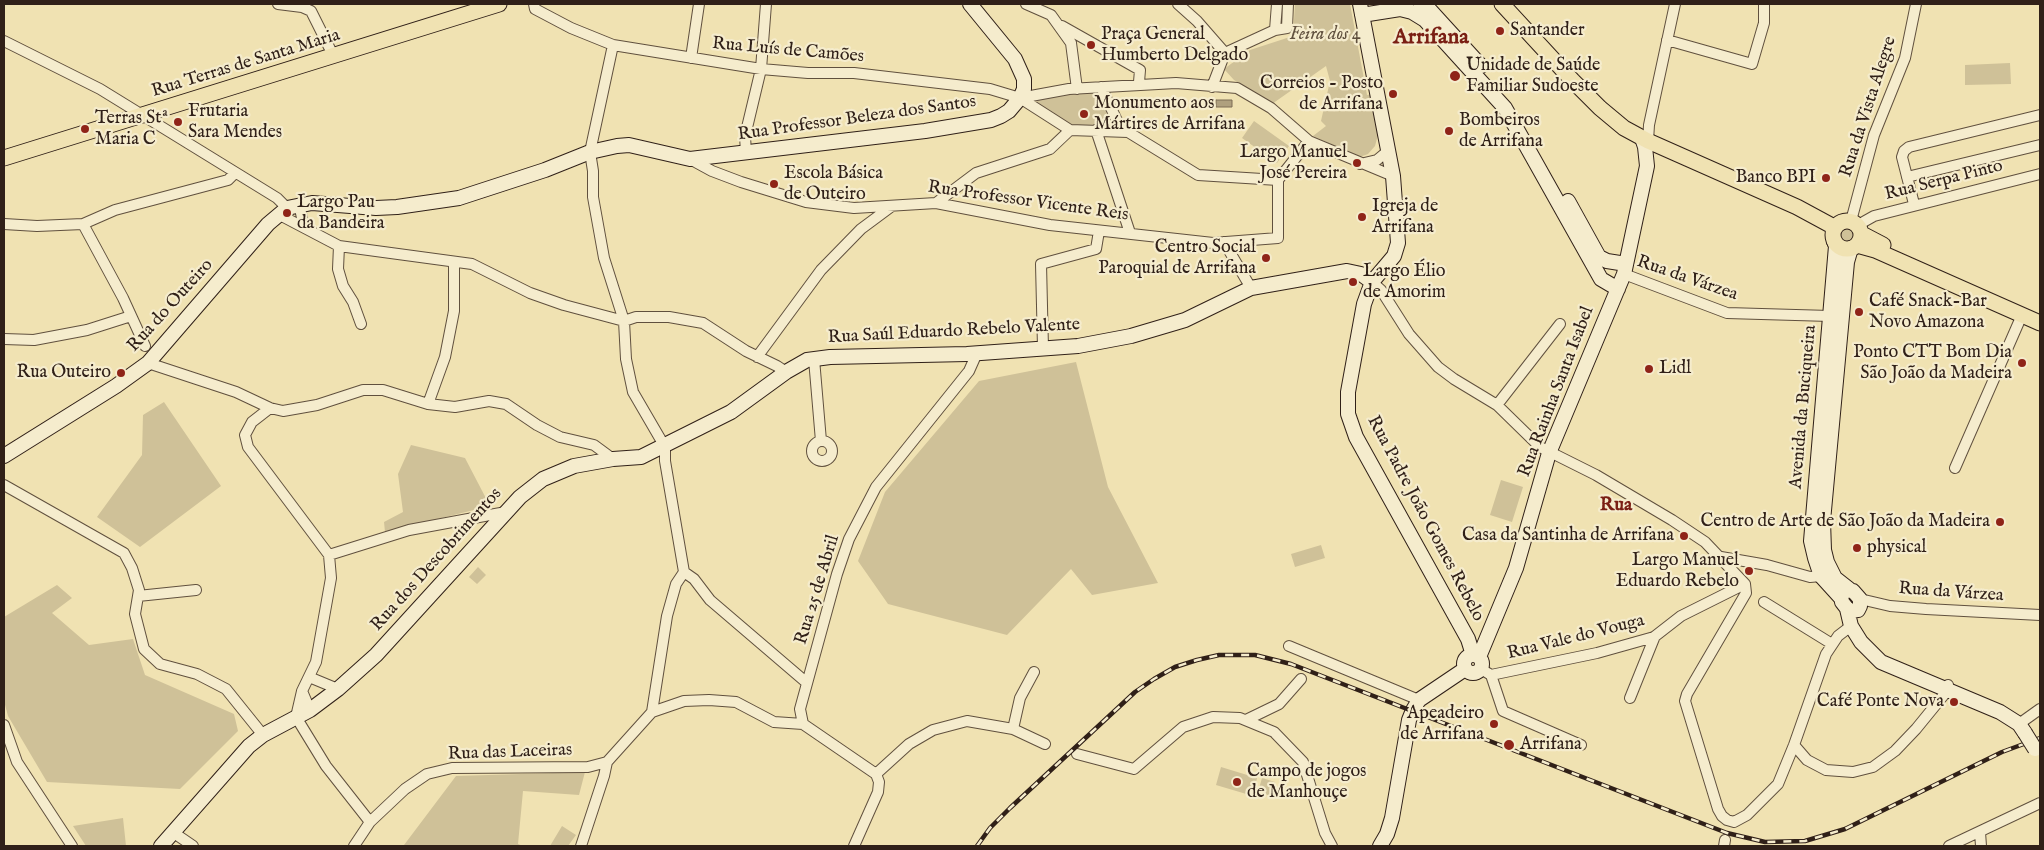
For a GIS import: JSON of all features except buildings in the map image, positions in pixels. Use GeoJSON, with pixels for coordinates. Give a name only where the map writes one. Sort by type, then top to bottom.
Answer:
{"type":"FeatureCollection","features":[{"type":"Feature","properties":{"kind":"main road","name":"Rua Terras de Santa Maria"},"geometry":{"type":"LineString","coordinates":[[4,158],[500,4]]}},
{"type":"Feature","properties":{"kind":"main road"},"geometry":{"type":"LineString","coordinates":[[1502,4],[1600,108],[1624,128],[1645,140],[1798,207],[1834,234],[1841,248],[1856,235]]}},
{"type":"Feature","properties":{"kind":"main road"},"geometry":{"type":"LineString","coordinates":[[1834,234],[1842,221],[1875,250],[2040,323]]}},
{"type":"Feature","properties":{"kind":"main road"},"geometry":{"type":"LineString","coordinates":[[1856,235],[2040,314]]}},
{"type":"Feature","properties":{"kind":"street"},"geometry":{"type":"LineString","coordinates":[[278,4],[312,7],[334,57]]}},
{"type":"Feature","properties":{"kind":"street","name":"Rua Luís de Camões"},"geometry":{"type":"LineString","coordinates":[[534,4],[535,9],[570,28],[613,45],[761,69],[808,73],[854,73],[955,84],[990,89],[1020,98]]}},
{"type":"Feature","properties":{"kind":"street"},"geometry":{"type":"LineString","coordinates":[[692,58],[699,4]]}},
{"type":"Feature","properties":{"kind":"street"},"geometry":{"type":"LineString","coordinates":[[746,154],[746,136],[761,69],[766,4]]}},
{"type":"Feature","properties":{"kind":"street"},"geometry":{"type":"LineString","coordinates":[[970,4],[1021,69],[1024,89],[1020,98]]}},
{"type":"Feature","properties":{"kind":"street"},"geometry":{"type":"LineString","coordinates":[[1026,4],[1051,15],[1072,43],[1077,89]]}},
{"type":"Feature","properties":{"kind":"street"},"geometry":{"type":"LineString","coordinates":[[1178,4],[1197,22],[1225,54]]}},
{"type":"Feature","properties":{"kind":"street"},"geometry":{"type":"LineString","coordinates":[[1275,30],[1277,4]]}},
{"type":"Feature","properties":{"kind":"street"},"geometry":{"type":"LineString","coordinates":[[1212,87],[1225,54],[1275,30],[1287,28],[1288,4]]}},
{"type":"Feature","properties":{"kind":"street"},"geometry":{"type":"LineString","coordinates":[[1421,4],[1429,9],[1512,102],[1599,256],[1625,269]]}},
{"type":"Feature","properties":{"kind":"street"},"geometry":{"type":"LineString","coordinates":[[1645,140],[1675,4]]}},
{"type":"Feature","properties":{"kind":"street"},"geometry":{"type":"LineString","coordinates":[[1667,40],[1752,64],[1764,23],[1764,4]]}},
{"type":"Feature","properties":{"kind":"street","name":"Rua da Vista Alegre"},"geometry":{"type":"LineString","coordinates":[[1856,235],[1874,135],[1905,58],[1916,4]]}},
{"type":"Feature","properties":{"kind":"street"},"geometry":{"type":"LineString","coordinates":[[1618,289],[1601,279],[1505,108],[1425,20],[1412,12],[1400,9],[1362,7],[1394,176],[1398,243],[1394,256],[1372,282],[1381,290],[1409,334],[1438,367],[1497,405],[1534,442],[1549,453],[1584,469],[1664,515],[1705,542],[1745,584],[1746,593],[1685,700],[1718,809],[1722,816],[1730,821],[1740,820],[1771,792],[1783,774],[1826,654],[1832,644],[1851,626]]}},
{"type":"Feature","properties":{"kind":"street"},"geometry":{"type":"LineString","coordinates":[[1061,26],[1140,70],[1139,82]]}},
{"type":"Feature","properties":{"kind":"street"},"geometry":{"type":"LineString","coordinates":[[4,40],[100,89],[143,116],[165,127],[277,198],[304,227],[339,246],[472,264],[530,293],[624,321],[636,317],[669,317],[703,323],[757,357],[778,366],[786,372]]}},
{"type":"Feature","properties":{"kind":"street"},"geometry":{"type":"LineString","coordinates":[[613,45],[590,152],[593,171],[593,197],[603,250],[624,321],[626,359],[633,392],[665,447],[665,461],[684,572],[676,584],[667,616],[652,712]]}},
{"type":"Feature","properties":{"kind":"street"},"geometry":{"type":"LineString","coordinates":[[1020,98],[1077,89],[1176,83],[1237,88],[1271,108],[1309,141],[1360,164],[1394,176]]}},
{"type":"Feature","properties":{"kind":"street"},"geometry":{"type":"LineString","coordinates":[[1101,87],[1122,131]]}},
{"type":"Feature","properties":{"kind":"street"},"geometry":{"type":"LineString","coordinates":[[1020,98],[1070,130],[1128,132],[1198,175],[1278,180],[1309,141]]}},
{"type":"Feature","properties":{"kind":"street","name":"Rua Professor Beleza dos Santos"},"geometry":{"type":"LineString","coordinates":[[288,209],[312,202],[376,208],[459,198],[545,170],[590,152],[629,146],[690,159],[746,154],[925,131],[991,120],[1009,111],[1020,98]]}},
{"type":"Feature","properties":{"kind":"street"},"geometry":{"type":"LineString","coordinates":[[159,111],[165,127]]}},
{"type":"Feature","properties":{"kind":"street"},"geometry":{"type":"LineString","coordinates":[[1914,204],[1902,158],[1904,151],[1909,147],[2040,115]]}},
{"type":"Feature","properties":{"kind":"street"},"geometry":{"type":"LineString","coordinates":[[936,203],[976,173],[1050,148],[1070,130]]}},
{"type":"Feature","properties":{"kind":"street"},"geometry":{"type":"LineString","coordinates":[[1096,130],[1130,233]]}},
{"type":"Feature","properties":{"kind":"street","name":"Rua Rainha Santa Isabel"},"geometry":{"type":"LineString","coordinates":[[1419,700],[1466,669],[1465,660],[1481,664],[1516,568],[1549,453],[1625,269],[1647,166],[1645,140]]}},
{"type":"Feature","properties":{"kind":"street"},"geometry":{"type":"LineString","coordinates":[[1907,177],[2040,145]]}},
{"type":"Feature","properties":{"kind":"street"},"geometry":{"type":"LineString","coordinates":[[1647,166],[1653,155],[1665,148]]}},
{"type":"Feature","properties":{"kind":"street"},"geometry":{"type":"LineString","coordinates":[[1360,164],[1377,160],[1389,150]]}},
{"type":"Feature","properties":{"kind":"street","name":"Rua Professor Vicente Reis"},"geometry":{"type":"LineString","coordinates":[[690,159],[712,171],[741,182],[806,202],[854,208],[936,203],[1009,218],[1098,231],[1213,243],[1278,238],[1278,180]]}},
{"type":"Feature","properties":{"kind":"street"},"geometry":{"type":"LineString","coordinates":[[4,224],[37,226],[83,224],[115,210],[228,180],[235,173]]}},
{"type":"Feature","properties":{"kind":"street","name":"Rua Serpa Pinto"},"geometry":{"type":"LineString","coordinates":[[1856,235],[1874,216],[1914,204],[2040,174]]}},
{"type":"Feature","properties":{"kind":"street"},"geometry":{"type":"LineString","coordinates":[[757,357],[821,270],[860,229],[892,205]]}},
{"type":"Feature","properties":{"kind":"street"},"geometry":{"type":"LineString","coordinates":[[288,209],[304,227]]}},
{"type":"Feature","properties":{"kind":"street","name":"Rua do Outeiro"},"geometry":{"type":"LineString","coordinates":[[4,456],[116,386],[148,363],[268,224],[288,209]]}},
{"type":"Feature","properties":{"kind":"street"},"geometry":{"type":"LineString","coordinates":[[83,224],[145,346]]}},
{"type":"Feature","properties":{"kind":"street"},"geometry":{"type":"LineString","coordinates":[[1043,348],[1042,264],[1096,249],[1098,231]]}},
{"type":"Feature","properties":{"kind":"street","name":"Avenida da Buciqueira"},"geometry":{"type":"LineString","coordinates":[[1834,234],[1836,246],[1811,541],[1814,558],[1821,576],[1851,601]]}},
{"type":"Feature","properties":{"kind":"street","name":"Avenida da Buciqueira"},"geometry":{"type":"LineString","coordinates":[[1851,601],[1826,562],[1822,521],[1846,271],[1849,251],[1856,235]]}},
{"type":"Feature","properties":{"kind":"street"},"geometry":{"type":"LineString","coordinates":[[1224,242],[1251,288]]}},
{"type":"Feature","properties":{"kind":"street"},"geometry":{"type":"LineString","coordinates":[[339,246],[338,269],[343,286],[361,324]]}},
{"type":"Feature","properties":{"kind":"street"},"geometry":{"type":"LineString","coordinates":[[428,404],[445,357],[454,311],[454,262]]}},
{"type":"Feature","properties":{"kind":"street","name":"Rua da Várzea"},"geometry":{"type":"LineString","coordinates":[[1625,269],[1727,314],[1830,316]]}},
{"type":"Feature","properties":{"kind":"street","name":"Rua Saúl Eduardo Rebelo Valente"},"geometry":{"type":"LineString","coordinates":[[786,372],[807,360],[830,357],[977,353],[1078,346],[1131,336],[1185,320],[1251,288],[1347,271],[1366,277],[1372,282]]}},
{"type":"Feature","properties":{"kind":"street","name":"Rua Padre João Gomes Rebelo"},"geometry":{"type":"LineString","coordinates":[[1372,282],[1364,304],[1348,392],[1348,414],[1356,438],[1468,639],[1504,711],[1582,745]]}},
{"type":"Feature","properties":{"kind":"street"},"geometry":{"type":"LineString","coordinates":[[1955,468],[2022,315]]}},
{"type":"Feature","properties":{"kind":"street"},"geometry":{"type":"LineString","coordinates":[[4,339],[34,340],[86,330],[131,316]]}},
{"type":"Feature","properties":{"kind":"street"},"geometry":{"type":"LineString","coordinates":[[1497,405],[1560,324]]}},
{"type":"Feature","properties":{"kind":"street","name":"Rua 25 de Abril"},"geometry":{"type":"LineString","coordinates":[[803,724],[800,710],[837,574],[849,539],[876,487],[969,371],[977,353]]}},
{"type":"Feature","properties":{"kind":"street"},"geometry":{"type":"LineString","coordinates":[[814,359],[821,441]]}},
{"type":"Feature","properties":{"kind":"street"},"geometry":{"type":"LineString","coordinates":[[148,363],[236,392],[270,408],[283,411],[317,404],[363,390],[383,390],[428,404],[455,407],[489,401],[506,404],[536,425],[560,437],[594,446],[613,459]]}},
{"type":"Feature","properties":{"kind":"street","name":"Rua dos Descobrimentos"},"geometry":{"type":"LineString","coordinates":[[161,846],[240,755],[263,735],[310,710],[338,690],[376,655],[520,497],[543,479],[574,466],[613,459],[641,458],[731,412],[786,372]]}},
{"type":"Feature","properties":{"kind":"street"},"geometry":{"type":"LineString","coordinates":[[270,408],[252,422],[246,435],[248,447],[329,556],[331,578],[316,662],[302,691],[296,717],[326,766],[370,822]]}},
{"type":"Feature","properties":{"kind":"street"},"geometry":{"type":"LineString","coordinates":[[4,485],[124,553],[132,568],[139,590],[135,614],[144,650],[160,664],[196,674],[226,689],[263,735]]}},
{"type":"Feature","properties":{"kind":"street"},"geometry":{"type":"LineString","coordinates":[[329,556],[409,530],[506,512]]}},
{"type":"Feature","properties":{"kind":"street"},"geometry":{"type":"LineString","coordinates":[[1721,557],[1774,567],[1810,577],[1821,576]]}},
{"type":"Feature","properties":{"kind":"street"},"geometry":{"type":"LineString","coordinates":[[684,572],[694,579],[710,600],[807,683]]}},
{"type":"Feature","properties":{"kind":"street","name":"Rua Vale do Vouga"},"geometry":{"type":"LineString","coordinates":[[1481,664],[1597,653],[1655,636],[1681,616],[1745,584]]}},
{"type":"Feature","properties":{"kind":"street"},"geometry":{"type":"LineString","coordinates":[[138,596],[196,590]]}},
{"type":"Feature","properties":{"kind":"street"},"geometry":{"type":"LineString","coordinates":[[1851,601],[1851,626],[1861,642],[1881,662],[1948,687]]}},
{"type":"Feature","properties":{"kind":"street"},"geometry":{"type":"LineString","coordinates":[[1851,601],[1861,629],[1876,649],[1886,656],[2000,712],[2025,727],[2039,750]]}},
{"type":"Feature","properties":{"kind":"street","name":"Rua da Várzea"},"geometry":{"type":"LineString","coordinates":[[1851,601],[1926,610],[2040,615]]}},
{"type":"Feature","properties":{"kind":"street"},"geometry":{"type":"LineString","coordinates":[[1764,602],[1832,644]]}},
{"type":"Feature","properties":{"kind":"street"},"geometry":{"type":"LineString","coordinates":[[1630,698],[1655,636]]}},
{"type":"Feature","properties":{"kind":"street"},"geometry":{"type":"LineString","coordinates":[[1288,646],[1419,700],[1409,720],[1392,818],[1387,834],[1380,846]]}},
{"type":"Feature","properties":{"kind":"street"},"geometry":{"type":"LineString","coordinates":[[1013,729],[1020,698],[1034,672]]}},
{"type":"Feature","properties":{"kind":"street"},"geometry":{"type":"LineString","coordinates":[[310,676],[338,690]]}},
{"type":"Feature","properties":{"kind":"street"},"geometry":{"type":"LineString","coordinates":[[1246,720],[1279,704],[1301,679]]}},
{"type":"Feature","properties":{"kind":"street"},"geometry":{"type":"LineString","coordinates":[[1794,745],[1807,760],[1826,770],[1853,772],[1873,767],[1884,760],[1905,741],[1948,687]]}},
{"type":"Feature","properties":{"kind":"street"},"geometry":{"type":"LineString","coordinates":[[302,691],[310,710]]}},
{"type":"Feature","properties":{"kind":"street"},"geometry":{"type":"LineString","coordinates":[[581,846],[607,762],[652,712],[684,701],[709,700],[736,702],[774,722],[803,724],[876,774],[879,782],[878,792],[854,846]]}},
{"type":"Feature","properties":{"kind":"street"},"geometry":{"type":"LineString","coordinates":[[2025,727],[2040,709]]}},
{"type":"Feature","properties":{"kind":"street"},"geometry":{"type":"LineString","coordinates":[[1077,754],[1134,769],[1183,727],[1213,717],[1246,720],[1274,732],[1303,762],[1325,833],[1332,846]]}},
{"type":"Feature","properties":{"kind":"street"},"geometry":{"type":"LineString","coordinates":[[876,774],[909,744],[933,730],[968,721],[1013,729],[1045,744]]}},
{"type":"Feature","properties":{"kind":"street"},"geometry":{"type":"LineString","coordinates":[[4,725],[17,762],[72,846]]}},
{"type":"Feature","properties":{"kind":"street","name":"Rua das Laceiras"},"geometry":{"type":"LineString","coordinates":[[354,846],[370,822],[405,788],[427,774],[452,768],[588,767],[607,762]]}},
{"type":"Feature","properties":{"kind":"street"},"geometry":{"type":"LineString","coordinates":[[1949,846],[2040,803]]}},
{"type":"Feature","properties":{"kind":"street"},"geometry":{"type":"LineString","coordinates":[[1980,832],[1981,846]]}},
{"type":"Feature","properties":{"kind":"street"},"geometry":{"type":"LineString","coordinates":[[174,833],[193,846]]}},
{"type":"Feature","properties":{"kind":"green space","name":"Feira dos 4"},"geometry":{"type":"Polygon","coordinates":[[[1295,4],[1350,4],[1367,95],[1373,94],[1378,135],[1375,146],[1368,154],[1360,157],[1313,136],[1326,126],[1321,121],[1330,81],[1326,66],[1272,104],[1234,80],[1224,69],[1250,50],[1293,36],[1295,4]]]}},
{"type":"Feature","properties":{"kind":"green space"},"geometry":{"type":"Polygon","coordinates":[[[2010,63],[2011,84],[1965,85],[1965,65],[2010,63]]]}},
{"type":"Feature","properties":{"kind":"green space"},"geometry":{"type":"Polygon","coordinates":[[[1101,90],[1118,129],[1070,127],[1027,100],[1066,92],[1101,90]]]}},
{"type":"Feature","properties":{"kind":"green space"},"geometry":{"type":"Polygon","coordinates":[[[1254,121],[1289,146],[1277,163],[1242,138],[1254,121]]]}},
{"type":"Feature","properties":{"kind":"green space"},"geometry":{"type":"Polygon","coordinates":[[[1848,224],[1854,227],[1857,233],[1854,239],[1848,242],[1842,239],[1839,233],[1842,227],[1848,224]]]}},
{"type":"Feature","properties":{"kind":"green space"},"geometry":{"type":"Polygon","coordinates":[[[1076,362],[1108,487],[1158,583],[1092,595],[1071,569],[1007,635],[888,604],[858,561],[885,492],[979,381],[1076,362]]]}},
{"type":"Feature","properties":{"kind":"green space"},"geometry":{"type":"Polygon","coordinates":[[[164,402],[221,486],[140,547],[97,517],[142,455],[143,415],[164,402]]]}},
{"type":"Feature","properties":{"kind":"green space"},"geometry":{"type":"Polygon","coordinates":[[[411,445],[465,458],[490,506],[385,532],[384,522],[403,512],[398,474],[411,445]]]}},
{"type":"Feature","properties":{"kind":"green space"},"geometry":{"type":"Polygon","coordinates":[[[1501,480],[1523,487],[1512,522],[1490,515],[1501,480]]]}},
{"type":"Feature","properties":{"kind":"green space"},"geometry":{"type":"Polygon","coordinates":[[[1321,545],[1325,558],[1295,567],[1291,554],[1321,545]]]}},
{"type":"Feature","properties":{"kind":"green space"},"geometry":{"type":"Polygon","coordinates":[[[478,567],[486,575],[477,584],[469,577],[478,567]]]}},
{"type":"Feature","properties":{"kind":"green space"},"geometry":{"type":"Polygon","coordinates":[[[57,585],[72,598],[52,613],[89,645],[133,639],[145,675],[234,714],[238,731],[180,789],[47,782],[8,716],[4,701],[4,617],[57,585]]]}},
{"type":"Feature","properties":{"kind":"green space","name":"Campo de jogos de Manhouçe"},"geometry":{"type":"Polygon","coordinates":[[[1221,767],[1257,778],[1253,796],[1216,785],[1221,767]]]}},
{"type":"Feature","properties":{"kind":"green space"},"geometry":{"type":"Polygon","coordinates":[[[585,772],[579,795],[523,791],[518,844],[523,846],[404,845],[456,776],[585,772]]]}},
{"type":"Feature","properties":{"kind":"green space"},"geometry":{"type":"Polygon","coordinates":[[[1262,778],[1275,782],[1271,796],[1258,792],[1262,778]]]}},
{"type":"Feature","properties":{"kind":"green space"},"geometry":{"type":"Polygon","coordinates":[[[123,818],[126,846],[86,846],[73,826],[123,818]]]}},
{"type":"Feature","properties":{"kind":"green space"},"geometry":{"type":"Polygon","coordinates":[[[562,826],[576,835],[568,846],[550,846],[562,826]]]}},
{"type":"Feature","properties":{"kind":"shaded area"},"geometry":{"type":"Polygon","coordinates":[[[1216,100],[1232,100],[1232,107],[1216,107],[1216,100]]]}},
{"type":"Feature","properties":{"kind":"railway"},"geometry":{"type":"LineString","coordinates":[[977,846],[990,828],[1010,808],[1135,692],[1175,667],[1219,655],[1255,655],[1291,664],[1727,833],[1765,842],[1805,841],[1845,829],[2002,752],[2040,738]]}},
{"type":"Feature","properties":{"kind":"place","name":"Santander"},"geometry":{"type":"Point","coordinates":[1500,31]}},
{"type":"Feature","properties":{"kind":"place","name":"Praça General Humberto Delgado"},"geometry":{"type":"Point","coordinates":[1091,45]}},
{"type":"Feature","properties":{"kind":"place","name":"Unidade de Saúde Familiar Sudoeste"},"geometry":{"type":"Point","coordinates":[1455,76]}},
{"type":"Feature","properties":{"kind":"place","name":"Correios - Posto de Arrifana"},"geometry":{"type":"Point","coordinates":[1393,94]}},
{"type":"Feature","properties":{"kind":"place","name":"Monumento aos Mártires de Arrifana"},"geometry":{"type":"Point","coordinates":[1084,114]}},
{"type":"Feature","properties":{"kind":"place","name":"Frutaria Sara Mendes"},"geometry":{"type":"Point","coordinates":[178,122]}},
{"type":"Feature","properties":{"kind":"place","name":"Terras Stª Maria C"},"geometry":{"type":"Point","coordinates":[85,129]}},
{"type":"Feature","properties":{"kind":"place","name":"Bombeiros de Arrifana"},"geometry":{"type":"Point","coordinates":[1449,131]}},
{"type":"Feature","properties":{"kind":"place","name":"Largo Manuel José Pereira"},"geometry":{"type":"Point","coordinates":[1357,163]}},
{"type":"Feature","properties":{"kind":"place","name":"Banco BPI"},"geometry":{"type":"Point","coordinates":[1826,178]}},
{"type":"Feature","properties":{"kind":"place","name":"Escola Básica de Outeiro"},"geometry":{"type":"Point","coordinates":[774,184]}},
{"type":"Feature","properties":{"kind":"place","name":"Largo Pau da Bandeira"},"geometry":{"type":"Point","coordinates":[287,213]}},
{"type":"Feature","properties":{"kind":"place","name":"Igreja de Arrifana"},"geometry":{"type":"Point","coordinates":[1362,217]}},
{"type":"Feature","properties":{"kind":"place","name":"Centro Social Paroquial de Arrifana"},"geometry":{"type":"Point","coordinates":[1266,258]}},
{"type":"Feature","properties":{"kind":"place","name":"Largo Élio de Amorim"},"geometry":{"type":"Point","coordinates":[1353,282]}},
{"type":"Feature","properties":{"kind":"place","name":"Café Snack-Bar Novo Amazona"},"geometry":{"type":"Point","coordinates":[1859,312]}},
{"type":"Feature","properties":{"kind":"place","name":"Ponto CTT Bom Dia São João da Madeira"},"geometry":{"type":"Point","coordinates":[2022,363]}},
{"type":"Feature","properties":{"kind":"place","name":"Lidl"},"geometry":{"type":"Point","coordinates":[1649,369]}},
{"type":"Feature","properties":{"kind":"place","name":"Rua Outeiro"},"geometry":{"type":"Point","coordinates":[121,373]}},
{"type":"Feature","properties":{"kind":"place","name":"Centro de Arte de São João da Madeira"},"geometry":{"type":"Point","coordinates":[2000,522]}},
{"type":"Feature","properties":{"kind":"place","name":"Casa da Santinha de Arrifana"},"geometry":{"type":"Point","coordinates":[1684,536]}},
{"type":"Feature","properties":{"kind":"place","name":"physical"},"geometry":{"type":"Point","coordinates":[1857,548]}},
{"type":"Feature","properties":{"kind":"place","name":"Largo Manuel Eduardo Rebelo"},"geometry":{"type":"Point","coordinates":[1749,571]}},
{"type":"Feature","properties":{"kind":"place","name":"Café Ponte Nova"},"geometry":{"type":"Point","coordinates":[1954,702]}},
{"type":"Feature","properties":{"kind":"place","name":"Apeadeiro de Arrifana"},"geometry":{"type":"Point","coordinates":[1494,724]}},
{"type":"Feature","properties":{"kind":"place","name":"Arrifana"},"geometry":{"type":"Point","coordinates":[1509,745]}},
{"type":"Feature","properties":{"kind":"place","name":"Campo de jogos de Manhouçe"},"geometry":{"type":"Point","coordinates":[1237,782]}},
{"type":"Feature","properties":{"kind":"district","name":"Arrifana"},"geometry":{"type":"Point","coordinates":[1431,38]}},
{"type":"Feature","properties":{"kind":"district","name":"Rua"},"geometry":{"type":"Point","coordinates":[1616,506]}}]}
